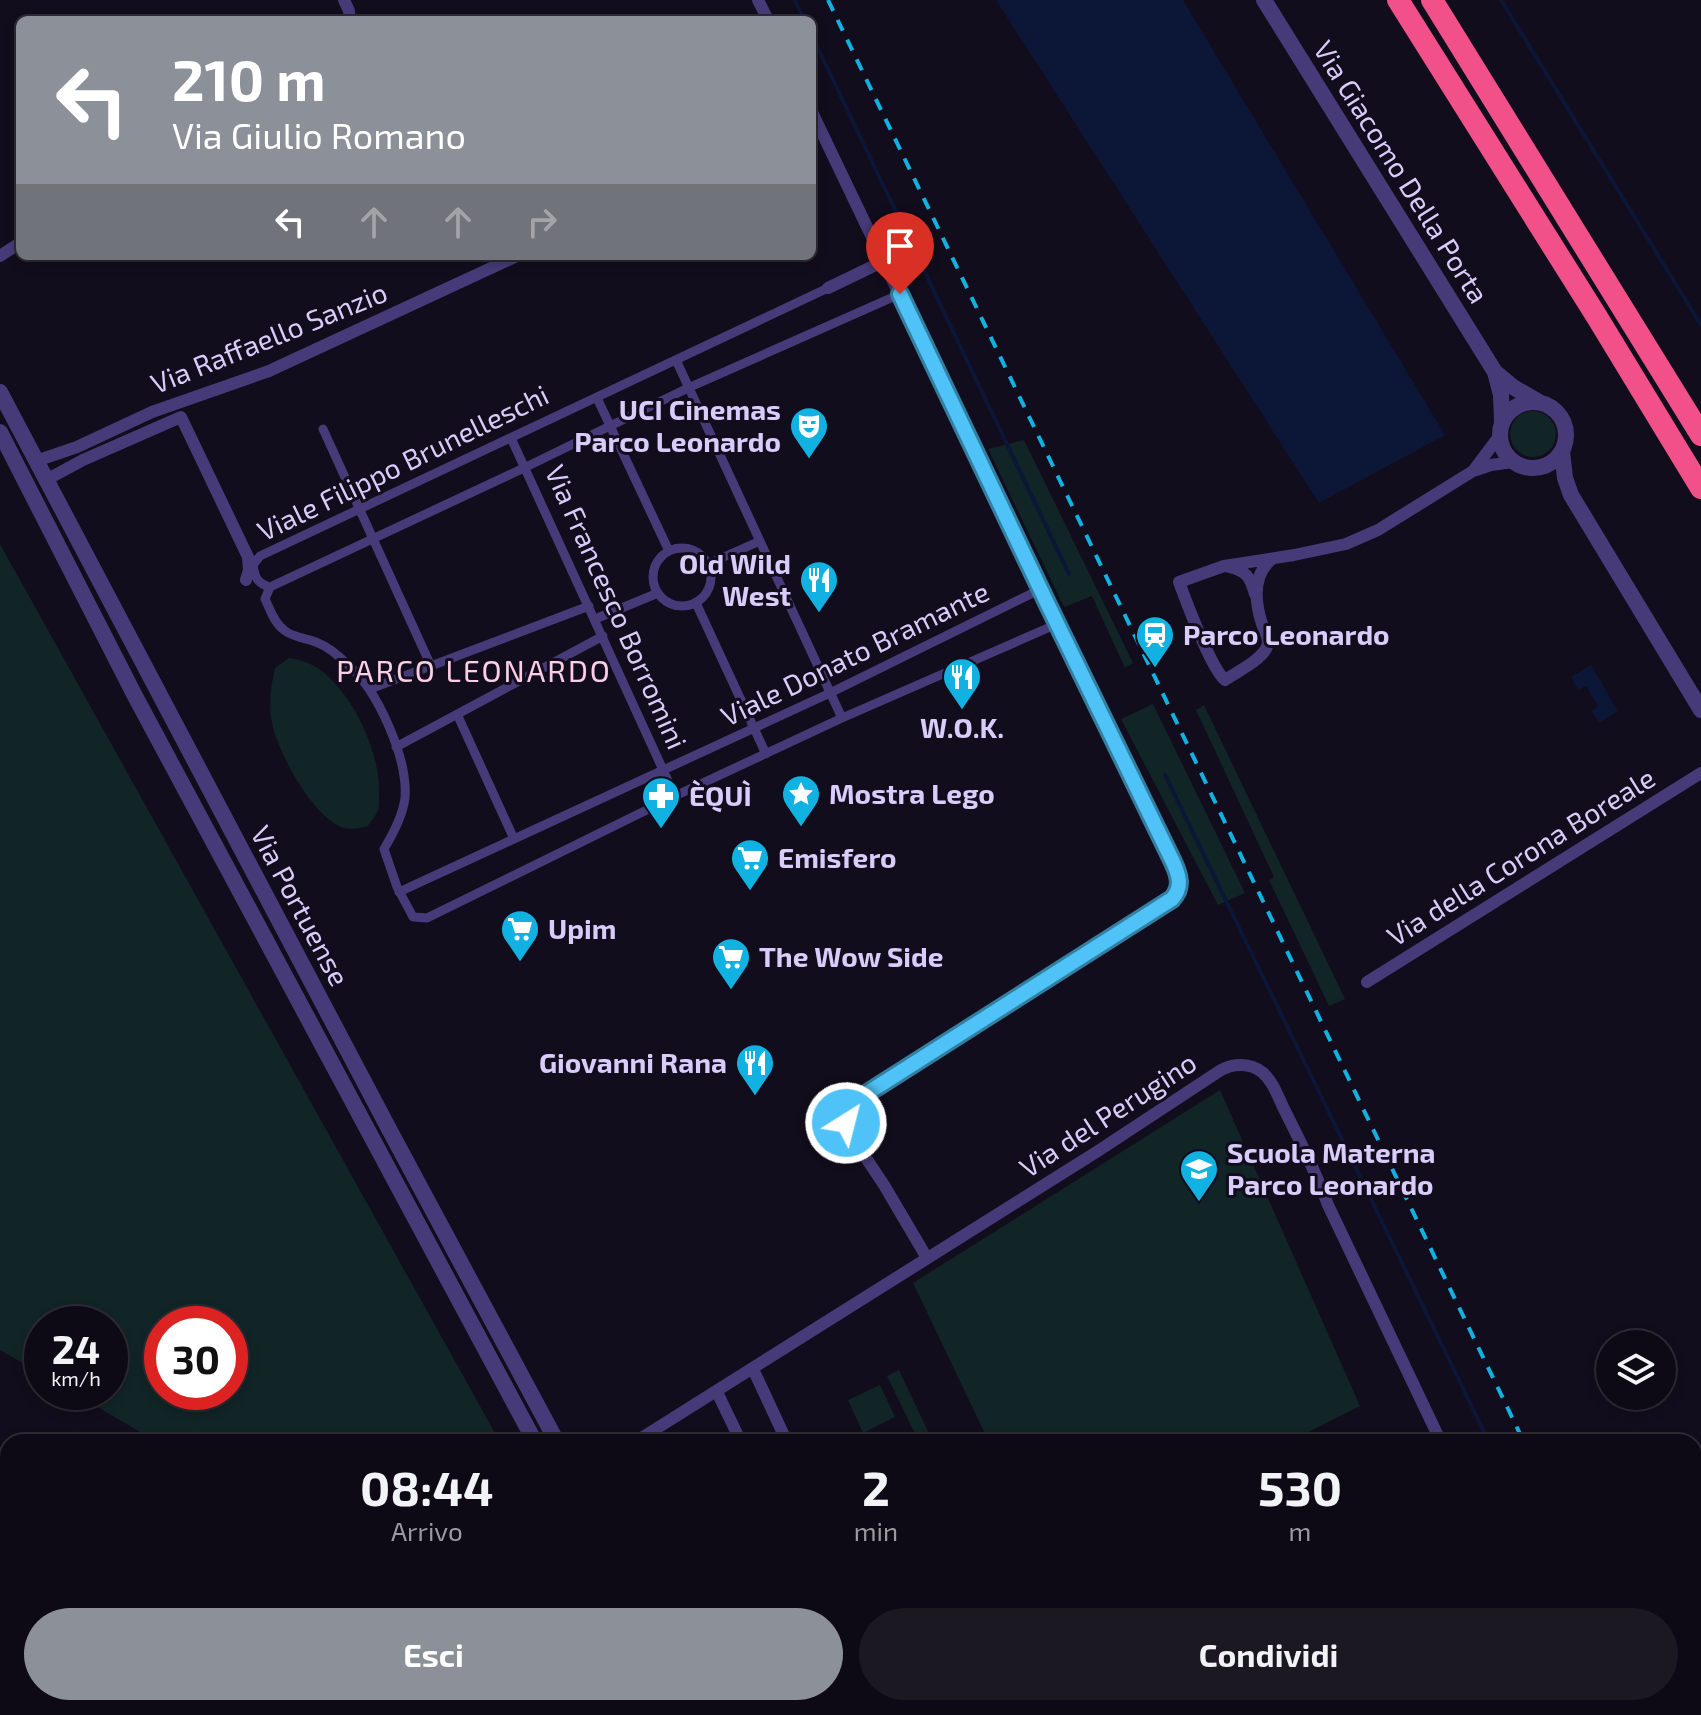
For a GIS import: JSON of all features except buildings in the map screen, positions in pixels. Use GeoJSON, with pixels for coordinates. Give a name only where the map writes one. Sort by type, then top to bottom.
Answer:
{"type":"FeatureCollection","features":[{"type":"Feature","properties":{"kind":"highway"},"geometry":{"type":"LineString","coordinates":[[1398,0],[1701,488]]}},
{"type":"Feature","properties":{"kind":"highway"},"geometry":{"type":"LineString","coordinates":[[1432,0],[1701,435]]}},
{"type":"Feature","properties":{"kind":"street","name":"Via Giacomo Della Porta"},"geometry":{"type":"LineString","coordinates":[[1264,0],[1495,372],[1501,395],[1503,450],[1513,462]]}},
{"type":"Feature","properties":{"kind":"street"},"geometry":{"type":"LineString","coordinates":[[816,121],[1178,873],[1179,884],[1172,899],[850,1105],[846,1119],[848,1131],[927,1258]]}},
{"type":"Feature","properties":{"kind":"street","name":"Via Raffaello Sanzio"},"geometry":{"type":"LineString","coordinates":[[36,461],[77,447],[152,412],[269,371],[508,260]]}},
{"type":"Feature","properties":{"kind":"street","name":"Viale Filippo Brunelleschi"},"geometry":{"type":"LineString","coordinates":[[884,261],[260,556],[253,565],[255,577],[261,584],[270,587],[688,388],[900,294]]}},
{"type":"Feature","properties":{"kind":"street"},"geometry":{"type":"LineString","coordinates":[[676,360],[842,718]]}},
{"type":"Feature","properties":{"kind":"street","name":"Via Giacomo Della Porta"},"geometry":{"type":"LineString","coordinates":[[1495,372],[1513,387],[1554,409],[1565,424],[1567,435],[1562,451]]}},
{"type":"Feature","properties":{"kind":"street","name":"Via Portuense"},"geometry":{"type":"LineString","coordinates":[[0,392],[553,1434]]}},
{"type":"Feature","properties":{"kind":"street"},"geometry":{"type":"LineString","coordinates":[[597,398],[669,551]]}},
{"type":"Feature","properties":{"kind":"street"},"geometry":{"type":"LineString","coordinates":[[1473,471],[1510,411],[1527,402],[1539,402]]}},
{"type":"Feature","properties":{"kind":"street"},"geometry":{"type":"LineString","coordinates":[[46,480],[83,460],[181,417],[248,557],[246,580]]}},
{"type":"Feature","properties":{"kind":"street"},"geometry":{"type":"LineString","coordinates":[[323,429],[431,666]]}},
{"type":"Feature","properties":{"kind":"street","name":"Via Portuense"},"geometry":{"type":"LineString","coordinates":[[0,432],[135,696],[531,1434]]}},
{"type":"Feature","properties":{"kind":"street","name":"Via Francesco Borromini"},"geometry":{"type":"LineString","coordinates":[[511,438],[675,796]]}},
{"type":"Feature","properties":{"kind":"street"},"geometry":{"type":"LineString","coordinates":[[1535,469],[1549,464],[1562,451]]}},
{"type":"Feature","properties":{"kind":"street"},"geometry":{"type":"LineString","coordinates":[[1562,451],[1565,478],[1571,495],[1701,710]]}},
{"type":"Feature","properties":{"kind":"street"},"geometry":{"type":"LineString","coordinates":[[1224,566],[1248,575],[1269,639],[1268,646],[1257,658],[1225,680],[1213,663],[1179,582],[1224,566],[1346,544],[1378,530],[1473,471],[1491,465],[1513,462],[1535,469],[1571,495]]}},
{"type":"Feature","properties":{"kind":"street"},"geometry":{"type":"LineString","coordinates":[[708,564],[760,541]]}},
{"type":"Feature","properties":{"kind":"street"},"geometry":{"type":"LineString","coordinates":[[688,549],[697,552],[708,564],[711,573],[709,588],[696,603],[677,606],[658,593],[654,584],[656,566],[669,551],[688,549]]}},
{"type":"Feature","properties":{"kind":"street"},"geometry":{"type":"LineString","coordinates":[[1256,597],[1263,566],[1272,559]]}},
{"type":"Feature","properties":{"kind":"street"},"geometry":{"type":"LineString","coordinates":[[270,587],[265,599],[277,623],[285,632],[319,643],[350,666],[370,689],[387,721],[402,764],[405,798],[395,831],[384,849],[399,892]]}},
{"type":"Feature","properties":{"kind":"street","name":"Viale Donato Bramante"},"geometry":{"type":"LineString","coordinates":[[1041,589],[830,693],[399,892],[413,917],[427,918],[842,718],[1057,624]]}},
{"type":"Feature","properties":{"kind":"street"},"geometry":{"type":"LineString","coordinates":[[595,619],[658,593]]}},
{"type":"Feature","properties":{"kind":"street"},"geometry":{"type":"LineString","coordinates":[[696,603],[766,754]]}},
{"type":"Feature","properties":{"kind":"street"},"geometry":{"type":"LineString","coordinates":[[370,689],[589,606]]}},
{"type":"Feature","properties":{"kind":"street"},"geometry":{"type":"LineString","coordinates":[[396,747],[603,636]]}},
{"type":"Feature","properties":{"kind":"street"},"geometry":{"type":"LineString","coordinates":[[457,714],[514,839]]}},
{"type":"Feature","properties":{"kind":"street","name":"Via della Corona Boreale"},"geometry":{"type":"LineString","coordinates":[[1367,982],[1701,773]]}},
{"type":"Feature","properties":{"kind":"street","name":"Via del Perugino"},"geometry":{"type":"LineString","coordinates":[[648,1434],[1098,1151],[1224,1068],[1239,1065],[1261,1071],[1270,1081],[1437,1434]]}},
{"type":"Feature","properties":{"kind":"street"},"geometry":{"type":"LineString","coordinates":[[753,1369],[783,1434]]}},
{"type":"Feature","properties":{"kind":"street"},"geometry":{"type":"LineString","coordinates":[[717,1392],[737,1434]]}},
{"type":"Feature","properties":{"kind":"green space"},"geometry":{"type":"Polygon","coordinates":[[[1533,411],[1549,418],[1556,434],[1549,450],[1533,457],[1517,450],[1510,434],[1517,418],[1533,411]]]}},
{"type":"Feature","properties":{"kind":"green space"},"geometry":{"type":"Polygon","coordinates":[[[1024,440],[1133,663],[1125,668],[1092,596],[1064,607],[988,449],[1024,440]]]}},
{"type":"Feature","properties":{"kind":"green space"},"geometry":{"type":"Polygon","coordinates":[[[0,544],[496,1434],[143,1434],[103,1410],[128,1410],[128,1306],[24,1306],[24,1364],[0,1350],[0,544]]]}},
{"type":"Feature","properties":{"kind":"green space"},"geometry":{"type":"Polygon","coordinates":[[[289,658],[307,662],[323,672],[345,696],[363,726],[375,760],[379,792],[378,810],[368,826],[347,829],[332,822],[309,798],[281,751],[272,723],[270,695],[275,668],[289,658]]]}},
{"type":"Feature","properties":{"kind":"green space"},"geometry":{"type":"Polygon","coordinates":[[[1153,704],[1245,893],[1218,905],[1121,719],[1153,704]]]}},
{"type":"Feature","properties":{"kind":"green space"},"geometry":{"type":"Polygon","coordinates":[[[1204,705],[1345,999],[1329,1006],[1269,880],[1274,877],[1196,710],[1204,705]]]}},
{"type":"Feature","properties":{"kind":"green space"},"geometry":{"type":"Polygon","coordinates":[[[1220,1090],[1360,1406],[1304,1434],[985,1434],[913,1283],[1220,1090]]]}},
{"type":"Feature","properties":{"kind":"green space"},"geometry":{"type":"Polygon","coordinates":[[[899,1370],[929,1434],[915,1434],[887,1376],[899,1370]]]}},
{"type":"Feature","properties":{"kind":"green space"},"geometry":{"type":"Polygon","coordinates":[[[880,1385],[895,1417],[863,1433],[848,1400],[880,1385]]]}},
{"type":"Feature","properties":{"kind":"water"},"geometry":{"type":"Polygon","coordinates":[[[996,0],[1183,0],[1445,435],[1319,503],[996,0]]]}},
{"type":"Feature","properties":{"kind":"water"},"geometry":{"type":"Polygon","coordinates":[[[1591,665],[1618,711],[1599,723],[1592,711],[1598,706],[1586,686],[1578,690],[1571,677],[1591,665]]]}},
{"type":"Feature","properties":{"kind":"waterway"},"geometry":{"type":"LineString","coordinates":[[795,0],[802,16]]}},
{"type":"Feature","properties":{"kind":"waterway"},"geometry":{"type":"LineString","coordinates":[[1501,0],[1701,325]]}},
{"type":"Feature","properties":{"kind":"waterway"},"geometry":{"type":"LineString","coordinates":[[816,44],[1069,574]]}},
{"type":"Feature","properties":{"kind":"waterway"},"geometry":{"type":"LineString","coordinates":[[1165,775],[1485,1434]]}},
{"type":"Feature","properties":{"kind":"railway"},"geometry":{"type":"LineString","coordinates":[[828,0],[1520,1434]]}},
{"type":"Feature","properties":{"kind":"place","name":"UCI Cinemas Parco Leonardo"},"geometry":{"type":"Point","coordinates":[809,460]}},
{"type":"Feature","properties":{"kind":"place","name":"Old Wild West"},"geometry":{"type":"Point","coordinates":[819,614]}},
{"type":"Feature","properties":{"kind":"place","name":"Parco Leonardo"},"geometry":{"type":"Point","coordinates":[1155,669]}},
{"type":"Feature","properties":{"kind":"place","name":"W.O.K."},"geometry":{"type":"Point","coordinates":[962,711]}},
{"type":"Feature","properties":{"kind":"place","name":"Mostra Lego"},"geometry":{"type":"Point","coordinates":[801,828]}},
{"type":"Feature","properties":{"kind":"place","name":"ÈQUÌ"},"geometry":{"type":"Point","coordinates":[661,830]}},
{"type":"Feature","properties":{"kind":"place","name":"Emisfero"},"geometry":{"type":"Point","coordinates":[750,892]}},
{"type":"Feature","properties":{"kind":"place","name":"Upim"},"geometry":{"type":"Point","coordinates":[520,963]}},
{"type":"Feature","properties":{"kind":"place","name":"The Wow Side"},"geometry":{"type":"Point","coordinates":[731,991]}},
{"type":"Feature","properties":{"kind":"place","name":"Giovanni Rana"},"geometry":{"type":"Point","coordinates":[755,1097]}},
{"type":"Feature","properties":{"kind":"place","name":"Scuola Materna Parco Leonardo"},"geometry":{"type":"Point","coordinates":[1199,1203]}},
{"type":"Feature","properties":{"kind":"district","name":"PARCO LEONARDO"},"geometry":{"type":"Point","coordinates":[474,672]}},
{"type":"Feature","properties":{"kind":"route"},"geometry":{"type":"LineString","coordinates":[[846,1123],[850,1105],[855,1101],[1172,899],[1179,881],[1173,862],[900,294]]}}]}
